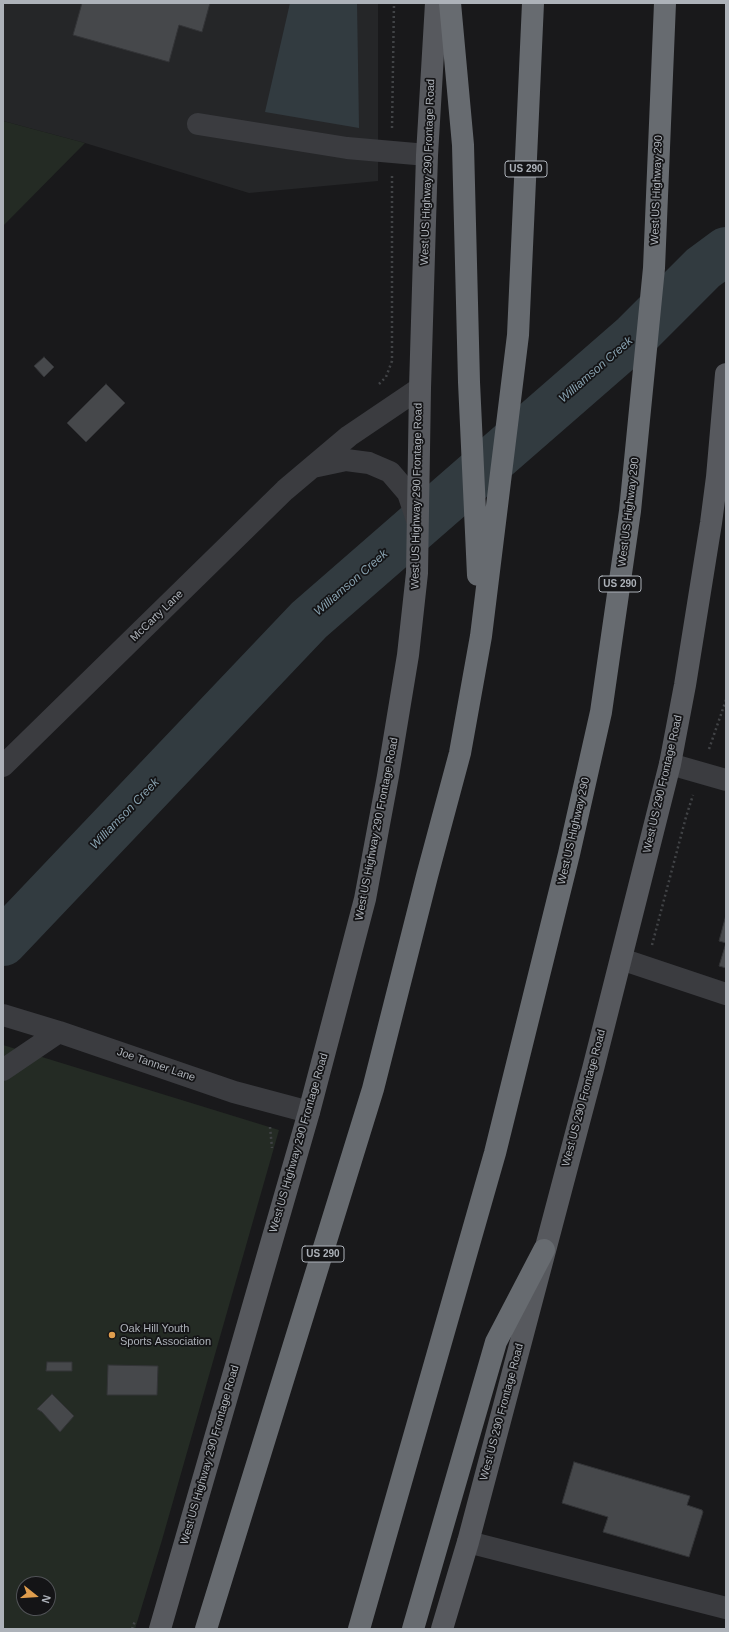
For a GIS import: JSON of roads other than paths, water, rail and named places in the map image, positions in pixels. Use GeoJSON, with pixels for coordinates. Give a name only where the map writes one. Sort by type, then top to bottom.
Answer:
{"type":"FeatureCollection","features":[{"type":"Feature","properties":{"kind":"highway"},"geometry":{"type":"LineString","coordinates":[[450,3],[463,145],[469,382],[481,636]]}},
{"type":"Feature","properties":{"kind":"highway","name":"US 290"},"geometry":{"type":"LineString","coordinates":[[206,1629],[373,1089],[460,753],[481,636],[518,335],[533,3]]}},
{"type":"Feature","properties":{"kind":"highway","name":"West US Highway 290"},"geometry":{"type":"LineString","coordinates":[[359,1629],[495,1153],[569,854],[601,712],[630,511],[653,275],[665,3]]}},
{"type":"Feature","properties":{"kind":"highway"},"geometry":{"type":"LineString","coordinates":[[413,1629],[496,1342],[544,1250]]}},
{"type":"Feature","properties":{"kind":"main road","name":"West US Highway 290 Frontage Road"},"geometry":{"type":"LineString","coordinates":[[160,1629],[309,1112],[365,899],[388,776],[408,655],[417,573],[420,388],[427,154],[436,3]]}},
{"type":"Feature","properties":{"kind":"main road"},"geometry":{"type":"LineString","coordinates":[[711,523],[717,477],[725,382]]}},
{"type":"Feature","properties":{"kind":"main road","name":"West US 290 Frontage Road"},"geometry":{"type":"LineString","coordinates":[[442,1629],[468,1542],[621,959],[670,764],[711,523]]}},
{"type":"Feature","properties":{"kind":"street"},"geometry":{"type":"LineString","coordinates":[[198,124],[347,148],[427,154]]}},
{"type":"Feature","properties":{"kind":"street","name":"McCarty Lane"},"geometry":{"type":"LineString","coordinates":[[3,766],[279,496],[348,436],[420,388]]}},
{"type":"Feature","properties":{"kind":"street","name":"McCarty Lane"},"geometry":{"type":"LineString","coordinates":[[312,467],[346,460],[369,462],[390,472],[408,493],[418,522]]}},
{"type":"Feature","properties":{"kind":"street"},"geometry":{"type":"LineString","coordinates":[[711,523],[726,482]]}},
{"type":"Feature","properties":{"kind":"street"},"geometry":{"type":"LineString","coordinates":[[670,764],[726,780]]}},
{"type":"Feature","properties":{"kind":"street"},"geometry":{"type":"LineString","coordinates":[[621,959],[726,994]]}},
{"type":"Feature","properties":{"kind":"street","name":"Joe Tanner Lane"},"geometry":{"type":"LineString","coordinates":[[3,1015],[52,1030],[234,1092],[309,1112]]}},
{"type":"Feature","properties":{"kind":"street"},"geometry":{"type":"LineString","coordinates":[[3,1070],[52,1030]]}},
{"type":"Feature","properties":{"kind":"street"},"geometry":{"type":"LineString","coordinates":[[468,1542],[726,1608]]}},
{"type":"Feature","properties":{"kind":"waterway","name":"Williamson Creek"},"geometry":{"type":"LineString","coordinates":[[3,942],[309,620],[635,336],[703,268],[726,251]]}},
{"type":"Feature","properties":{"kind":"place","name":"Oak Hill Youth Sports Association"},"geometry":{"type":"Point","coordinates":[112,1335]}}]}
